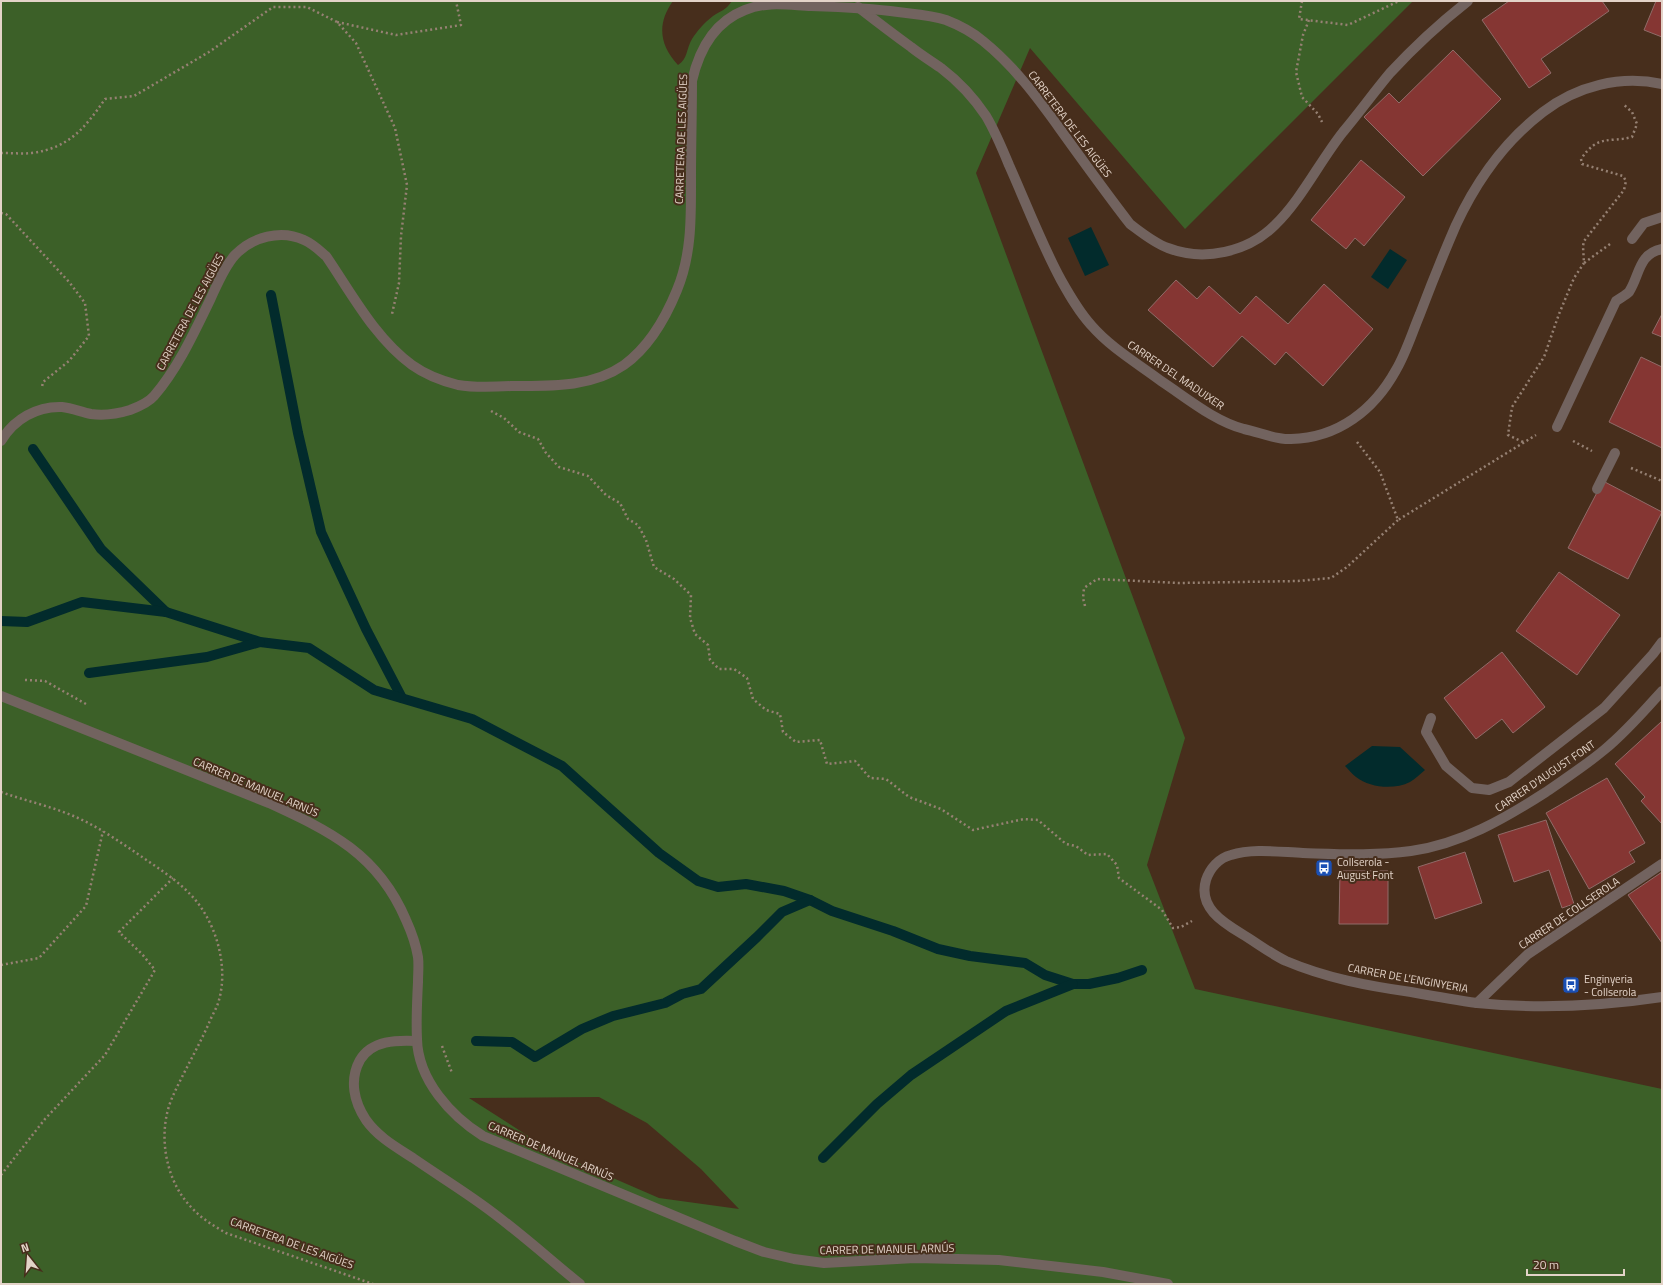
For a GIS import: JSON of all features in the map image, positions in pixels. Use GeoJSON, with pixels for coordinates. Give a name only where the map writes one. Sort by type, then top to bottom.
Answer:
{"type":"FeatureCollection","features":[{"type":"Feature","properties":{"kind":"street","name":"CARRETERA DE LES AIGÜES"},"geometry":{"type":"LineString","coordinates":[[1,440],[12,426],[24,417],[41,409],[62,407],[91,414],[112,414],[136,408],[152,398],[168,379],[195,331],[234,255],[247,245],[262,237],[276,235],[304,239],[316,246],[326,256],[391,348],[413,366],[435,378],[459,385],[486,387],[561,385],[582,382],[602,376],[624,365],[641,350],[656,330],[678,289],[686,261],[690,233],[692,82],[696,62],[704,45],[716,29],[730,18],[745,10],[762,5],[779,3],[858,7],[929,16],[946,20],[962,27],[982,39],[999,54],[1029,87],[1130,224],[1148,238],[1168,248],[1190,254],[1213,254],[1236,249],[1257,240],[1275,226],[1290,208],[1335,143],[1391,73],[1441,22],[1468,1]]}},
{"type":"Feature","properties":{"kind":"street","name":"CARRER DEL MADUIXER"},"geometry":{"type":"LineString","coordinates":[[858,7],[914,50],[941,68],[966,90],[986,116],[1000,144],[1051,261],[1071,298],[1088,323],[1109,344],[1198,406],[1234,426],[1288,439],[1317,436],[1345,426],[1362,413],[1381,393],[1398,368],[1458,222],[1471,196],[1492,165],[1522,130],[1554,103],[1577,91],[1600,84],[1623,81],[1648,81],[1662,84]]}},
{"type":"Feature","properties":{"kind":"street"},"geometry":{"type":"LineString","coordinates":[[1632,239],[1644,223],[1662,217]]}},
{"type":"Feature","properties":{"kind":"street"},"geometry":{"type":"LineString","coordinates":[[1557,427],[1616,301],[1628,293],[1645,257],[1655,250],[1662,249]]}},
{"type":"Feature","properties":{"kind":"street"},"geometry":{"type":"LineString","coordinates":[[1597,489],[1615,453]]}},
{"type":"Feature","properties":{"kind":"street"},"geometry":{"type":"LineString","coordinates":[[1431,718],[1426,732],[1446,766],[1472,788],[1489,790],[1509,782],[1604,708],[1654,654],[1662,642]]}},
{"type":"Feature","properties":{"kind":"street","name":"CARRER D'AUGUST FONT"},"geometry":{"type":"LineString","coordinates":[[1210,910],[1205,893],[1206,881],[1211,870],[1219,861],[1230,855],[1253,852],[1340,854],[1410,851],[1440,845],[1470,836],[1524,806],[1566,779],[1605,749],[1662,691]]}},
{"type":"Feature","properties":{"kind":"street","name":"CARRER DE MANUEL ARNÚS"},"geometry":{"type":"LineString","coordinates":[[1,696],[269,803],[312,822],[355,850],[373,868],[389,888],[402,910],[411,933],[418,957],[417,1042],[429,1081],[452,1113],[482,1136],[735,1241],[764,1252],[794,1259],[824,1263],[916,1258],[999,1260],[1103,1272],[1168,1284]]}},
{"type":"Feature","properties":{"kind":"street","name":"CARRER DE COLLSEROLA"},"geometry":{"type":"LineString","coordinates":[[1477,1003],[1528,954],[1662,864]]}},
{"type":"Feature","properties":{"kind":"street","name":"CARRER DE L'ENGINYERIA"},"geometry":{"type":"LineString","coordinates":[[1210,910],[1222,922],[1284,960],[1320,974],[1363,985],[1477,1003],[1521,1005],[1569,1005],[1639,1001],[1662,997]]}},
{"type":"Feature","properties":{"kind":"street"},"geometry":{"type":"LineString","coordinates":[[417,1042],[401,1040],[383,1043],[366,1052],[360,1060],[353,1081],[354,1092],[358,1106],[366,1120],[386,1140],[482,1204],[580,1284]]}},
{"type":"Feature","properties":{"kind":"path"},"geometry":{"type":"LineString","coordinates":[[1,153],[32,153],[61,146],[84,128],[105,99],[134,96],[209,52],[273,7],[307,7],[337,22],[396,34],[461,25],[456,1]]}},
{"type":"Feature","properties":{"kind":"path"},"geometry":{"type":"LineString","coordinates":[[1302,1],[1299,19],[1348,25],[1399,1]]}},
{"type":"Feature","properties":{"kind":"path"},"geometry":{"type":"LineString","coordinates":[[1309,20],[1303,35],[1296,72],[1302,97],[1318,114],[1335,143]]}},
{"type":"Feature","properties":{"kind":"path"},"geometry":{"type":"LineString","coordinates":[[337,22],[356,43],[395,128],[407,185],[401,236],[399,283],[386,342]]}},
{"type":"Feature","properties":{"kind":"path"},"geometry":{"type":"LineString","coordinates":[[1584,263],[1584,241],[1624,190],[1626,181],[1623,176],[1582,164],[1582,159],[1587,151],[1596,144],[1607,139],[1623,139],[1632,137],[1637,124],[1632,112],[1600,84]]}},
{"type":"Feature","properties":{"kind":"path"},"geometry":{"type":"LineString","coordinates":[[1,213],[6,214],[44,254],[70,282],[85,303],[89,336],[69,361],[43,382],[41,409]]}},
{"type":"Feature","properties":{"kind":"path"},"geometry":{"type":"LineString","coordinates":[[1523,442],[1508,436],[1512,407],[1544,357],[1559,314],[1574,278],[1584,263],[1619,237],[1632,239]]}},
{"type":"Feature","properties":{"kind":"path"},"geometry":{"type":"LineString","coordinates":[[490,410],[504,418],[519,432],[538,439],[546,453],[559,467],[588,476],[606,495],[620,503],[628,519],[638,526],[646,540],[654,567],[674,579],[691,595],[690,618],[695,634],[708,645],[710,660],[719,669],[734,669],[747,678],[753,699],[766,710],[780,714],[783,732],[796,742],[820,740],[827,764],[855,761],[870,778],[886,778],[909,797],[941,809],[973,830],[1024,819],[1038,820],[1066,844],[1076,846],[1088,854],[1107,854],[1117,865],[1119,878],[1162,910],[1173,928],[1181,927],[1210,910]]}},
{"type":"Feature","properties":{"kind":"path"},"geometry":{"type":"LineString","coordinates":[[1345,426],[1380,472],[1398,520]]}},
{"type":"Feature","properties":{"kind":"path"},"geometry":{"type":"LineString","coordinates":[[1085,606],[1083,598],[1084,588],[1097,579],[1178,583],[1298,581],[1331,578],[1348,567],[1398,520],[1548,427],[1557,427]]}},
{"type":"Feature","properties":{"kind":"path"},"geometry":{"type":"LineString","coordinates":[[1571,439],[1596,453]]}},
{"type":"Feature","properties":{"kind":"path"},"geometry":{"type":"LineString","coordinates":[[1632,469],[1662,481]]}},
{"type":"Feature","properties":{"kind":"path"},"geometry":{"type":"LineString","coordinates":[[18,679],[46,681],[89,705]]}},
{"type":"Feature","properties":{"kind":"path","name":"CARRETERA DE LES AIGÜES"},"geometry":{"type":"LineString","coordinates":[[1,792],[78,818],[103,831],[172,878],[189,893],[202,910],[212,929],[219,950],[222,967],[219,1001],[203,1037],[171,1100],[164,1134],[170,1169],[178,1189],[191,1207],[207,1222],[226,1233],[373,1284]]}},
{"type":"Feature","properties":{"kind":"path"},"geometry":{"type":"LineString","coordinates":[[1,965],[39,958],[86,906],[103,831]]}},
{"type":"Feature","properties":{"kind":"path"},"geometry":{"type":"LineString","coordinates":[[1,1175],[46,1119],[105,1055],[155,970],[142,954],[119,932],[172,878]]}},
{"type":"Feature","properties":{"kind":"path"},"geometry":{"type":"LineString","coordinates":[[440,1042],[454,1078]]}},
{"type":"Feature","properties":{"kind":"green space"},"geometry":{"type":"Polygon","coordinates":[[[1,1],[673,1],[664,17],[662,34],[667,50],[678,65],[684,60],[690,43],[704,24],[710,18],[725,9],[732,1],[1413,1],[1185,229],[1030,48],[976,173],[1185,738],[1147,865],[1195,989],[1662,1089],[1662,1284],[1,1284],[1,1]],[[599,1097],[469,1098],[553,1152],[659,1198],[739,1209],[701,1169],[647,1123],[599,1097]]]}},
{"type":"Feature","properties":{"kind":"water"},"geometry":{"type":"Polygon","coordinates":[[[1091,227],[1109,265],[1085,276],[1068,238],[1091,227]]]}},
{"type":"Feature","properties":{"kind":"water"},"geometry":{"type":"Polygon","coordinates":[[[1390,249],[1407,260],[1388,289],[1371,277],[1390,249]]]}},
{"type":"Feature","properties":{"kind":"water"},"geometry":{"type":"Polygon","coordinates":[[[1372,746],[1400,747],[1425,770],[1416,778],[1404,785],[1382,787],[1368,784],[1355,776],[1345,766],[1372,746]]]}},
{"type":"Feature","properties":{"kind":"building"},"geometry":{"type":"Polygon","coordinates":[[[1509,1],[1602,1],[1609,11],[1541,59],[1551,73],[1529,88],[1482,20],[1509,1]]]}},
{"type":"Feature","properties":{"kind":"building"},"geometry":{"type":"Polygon","coordinates":[[[1656,1],[1662,1],[1662,37],[1644,30],[1656,1]]]}},
{"type":"Feature","properties":{"kind":"building"},"geometry":{"type":"Polygon","coordinates":[[[1453,50],[1501,99],[1423,176],[1364,117],[1389,93],[1399,103],[1453,50]]]}},
{"type":"Feature","properties":{"kind":"building"},"geometry":{"type":"Polygon","coordinates":[[[1361,160],[1405,197],[1364,246],[1355,238],[1346,249],[1311,220],[1361,160]]]}},
{"type":"Feature","properties":{"kind":"building"},"geometry":{"type":"Polygon","coordinates":[[[1176,280],[1197,299],[1209,286],[1240,314],[1256,296],[1288,324],[1324,284],[1373,329],[1323,386],[1286,352],[1275,365],[1242,336],[1213,367],[1148,310],[1176,280]]]}},
{"type":"Feature","properties":{"kind":"building"},"geometry":{"type":"Polygon","coordinates":[[[1662,314],[1662,337],[1652,333],[1662,314]]]}},
{"type":"Feature","properties":{"kind":"building"},"geometry":{"type":"Polygon","coordinates":[[[1641,357],[1662,367],[1662,448],[1609,422],[1641,357]]]}},
{"type":"Feature","properties":{"kind":"building"},"geometry":{"type":"Polygon","coordinates":[[[1603,481],[1662,512],[1628,579],[1568,548],[1603,481]]]}},
{"type":"Feature","properties":{"kind":"building"},"geometry":{"type":"Polygon","coordinates":[[[1559,572],[1620,615],[1577,675],[1516,631],[1559,572]]]}},
{"type":"Feature","properties":{"kind":"building"},"geometry":{"type":"Polygon","coordinates":[[[1502,652],[1545,707],[1513,733],[1502,719],[1476,739],[1444,698],[1502,652]]]}},
{"type":"Feature","properties":{"kind":"building"},"geometry":{"type":"Polygon","coordinates":[[[1661,722],[1662,824],[1641,801],[1645,797],[1615,764],[1661,722]]]}},
{"type":"Feature","properties":{"kind":"building"},"geometry":{"type":"Polygon","coordinates":[[[1607,778],[1645,843],[1629,852],[1635,862],[1589,889],[1546,813],[1607,778]]]}},
{"type":"Feature","properties":{"kind":"building"},"geometry":{"type":"Polygon","coordinates":[[[1546,820],[1574,904],[1562,908],[1549,870],[1514,882],[1498,835],[1546,820]]]}},
{"type":"Feature","properties":{"kind":"building"},"geometry":{"type":"Polygon","coordinates":[[[1465,852],[1482,903],[1435,919],[1418,867],[1465,852]]]}},
{"type":"Feature","properties":{"kind":"building"},"geometry":{"type":"Polygon","coordinates":[[[1340,871],[1388,871],[1388,924],[1339,924],[1340,871]]]}},
{"type":"Feature","properties":{"kind":"building"},"geometry":{"type":"Polygon","coordinates":[[[1662,872],[1662,943],[1628,895],[1662,872]]]}},
{"type":"Feature","properties":{"kind":"waterway"},"geometry":{"type":"LineString","coordinates":[[271,295],[298,433],[321,532],[366,629],[402,698]]}},
{"type":"Feature","properties":{"kind":"waterway"},"geometry":{"type":"LineString","coordinates":[[33,449],[101,549],[166,612],[260,642],[309,648],[374,690],[472,719],[562,766],[659,853],[698,881],[718,887],[746,884],[784,891],[810,900],[832,911],[893,931],[938,949],[970,956],[1025,963],[1045,975],[1073,984],[1089,984],[1118,978],[1142,970]]}},
{"type":"Feature","properties":{"kind":"waterway"},"geometry":{"type":"LineString","coordinates":[[1,621],[27,622],[82,602],[166,612]]}},
{"type":"Feature","properties":{"kind":"waterway"},"geometry":{"type":"LineString","coordinates":[[89,673],[207,657],[260,642]]}},
{"type":"Feature","properties":{"kind":"waterway"},"geometry":{"type":"LineString","coordinates":[[476,1041],[512,1042],[535,1057],[582,1029],[613,1016],[665,1003],[682,994],[701,989],[782,912],[810,900]]}},
{"type":"Feature","properties":{"kind":"waterway"},"geometry":{"type":"LineString","coordinates":[[823,1158],[877,1104],[911,1075],[1006,1011],[1073,984]]}},
{"type":"Feature","properties":{"kind":"place","name":"Collserola - August Font"},"geometry":{"type":"Point","coordinates":[1324,868]}},
{"type":"Feature","properties":{"kind":"place","name":"Enginyeria - Collserola"},"geometry":{"type":"Point","coordinates":[1571,985]}}]}
